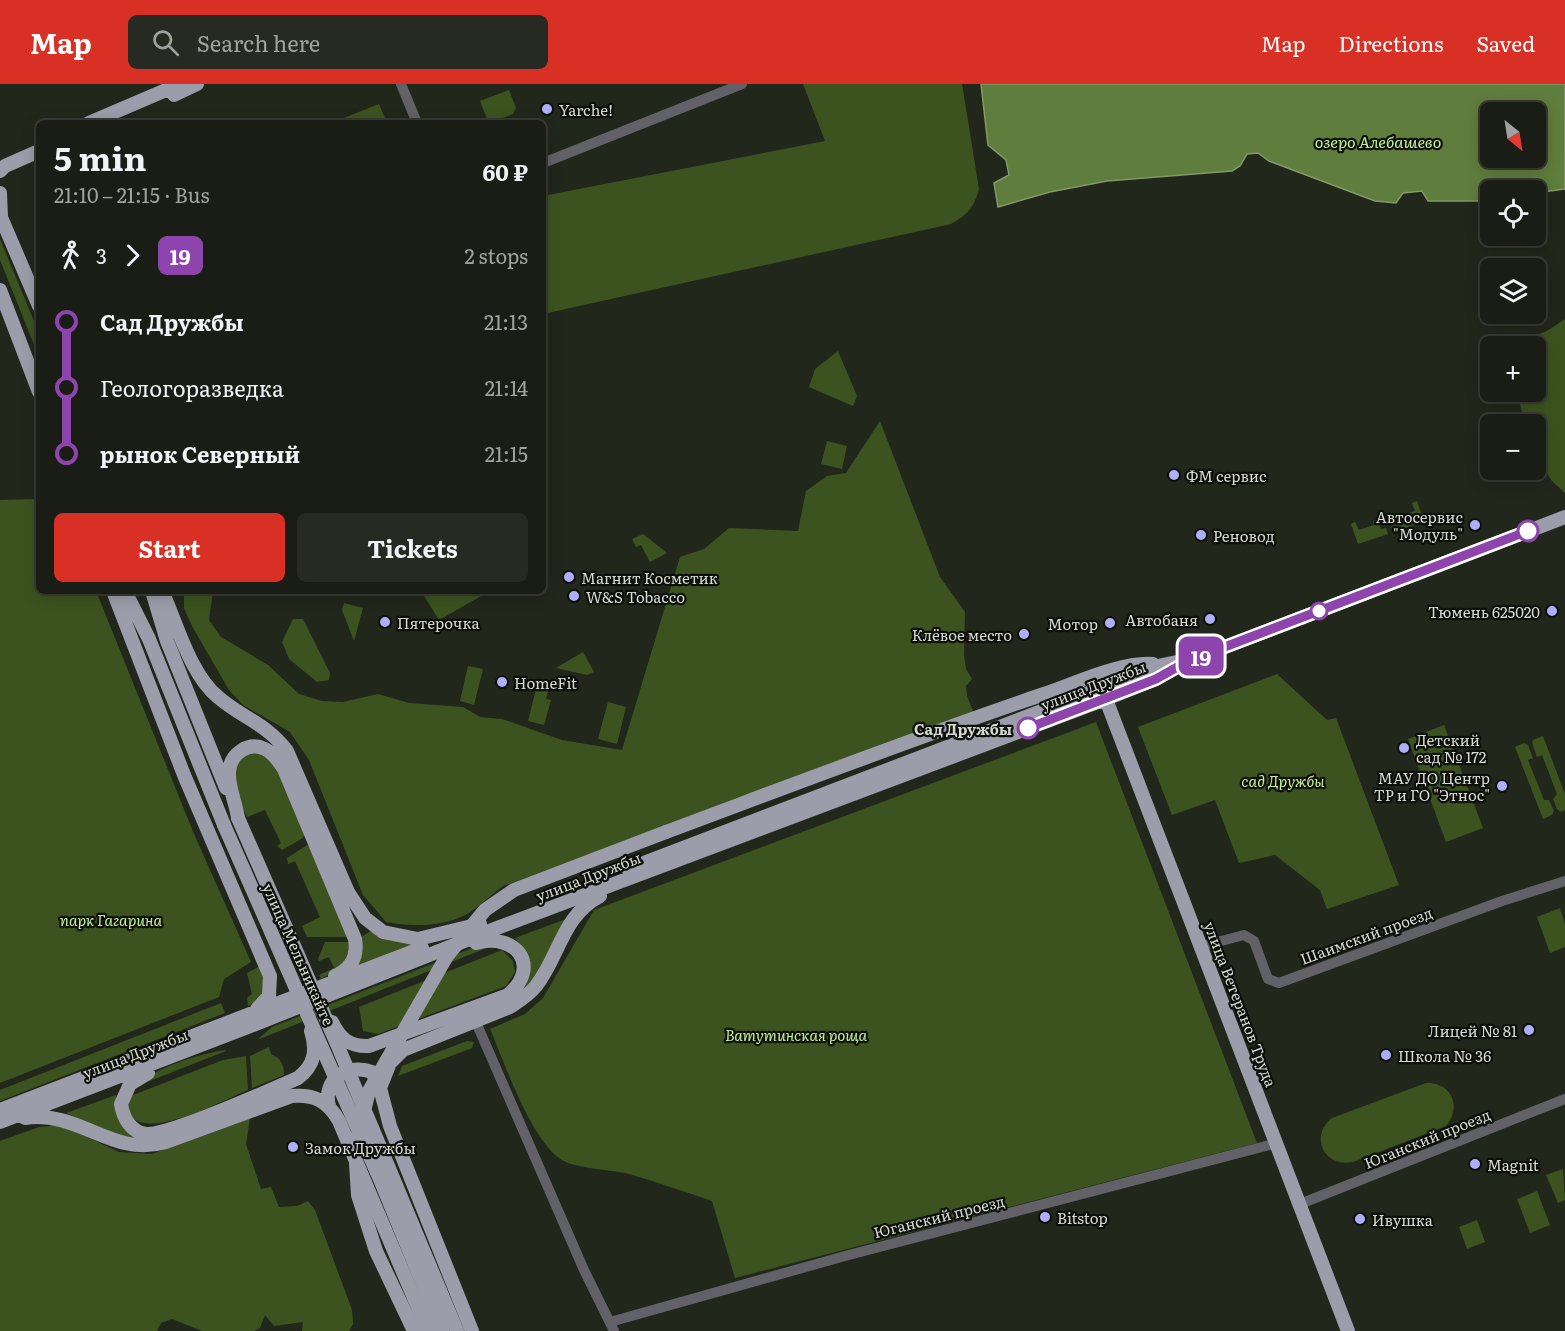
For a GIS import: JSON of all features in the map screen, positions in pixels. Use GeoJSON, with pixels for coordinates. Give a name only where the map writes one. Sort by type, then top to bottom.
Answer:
{"type":"FeatureCollection","features":[{"type":"Feature","properties":{"kind":"main road"},"geometry":{"type":"LineString","coordinates":[[96,120],[180,84]]}},
{"type":"Feature","properties":{"kind":"main road"},"geometry":{"type":"LineString","coordinates":[[119,120],[197,84]]}},
{"type":"Feature","properties":{"kind":"main road"},"geometry":{"type":"LineString","coordinates":[[0,159],[36,144]]}},
{"type":"Feature","properties":{"kind":"main road"},"geometry":{"type":"LineString","coordinates":[[0,171],[5,166],[36,152]]}},
{"type":"Feature","properties":{"kind":"main road"},"geometry":{"type":"LineString","coordinates":[[0,193],[1,216],[36,299]]}},
{"type":"Feature","properties":{"kind":"main road"},"geometry":{"type":"LineString","coordinates":[[0,291],[36,384]]}},
{"type":"Feature","properties":{"kind":"main road","name":"улица Дружбы"},"geometry":{"type":"LineString","coordinates":[[0,1124],[650,870],[1102,688],[1156,679],[1188,661],[1565,517]]}},
{"type":"Feature","properties":{"kind":"main road"},"geometry":{"type":"LineString","coordinates":[[114,594],[184,775],[270,976],[269,996],[254,1012]]}},
{"type":"Feature","properties":{"kind":"main road","name":"улица Мельникайте"},"geometry":{"type":"LineString","coordinates":[[126,594],[149,639],[224,825],[442,1331]]}},
{"type":"Feature","properties":{"kind":"main road","name":"улица Мельникайте"},"geometry":{"type":"LineString","coordinates":[[153,594],[167,641],[237,818],[322,1010],[457,1331]]}},
{"type":"Feature","properties":{"kind":"main road"},"geometry":{"type":"LineString","coordinates":[[163,594],[189,655],[207,687],[218,698],[273,733],[287,750],[348,892],[365,918],[383,932],[418,939],[494,920]]}},
{"type":"Feature","properties":{"kind":"main road","name":"улица Дружбы"},"geometry":{"type":"LineString","coordinates":[[0,1110],[915,758],[1162,665],[1188,661]]}},
{"type":"Feature","properties":{"kind":"main road"},"geometry":{"type":"LineString","coordinates":[[414,1331],[376,1251],[357,1195],[355,1147],[369,1091],[447,956],[485,910],[514,890],[963,722],[1102,688]]}},
{"type":"Feature","properties":{"kind":"main road","name":"улица Ветеранов Труда"},"geometry":{"type":"LineString","coordinates":[[1102,688],[1348,1331]]}},
{"type":"Feature","properties":{"kind":"main road"},"geometry":{"type":"LineString","coordinates":[[237,818],[236,801],[230,784],[230,766],[237,753],[244,748],[264,748],[272,753],[284,770],[355,939],[355,957],[349,968],[308,992]]}},
{"type":"Feature","properties":{"kind":"main road"},"geometry":{"type":"LineString","coordinates":[[380,1088],[390,1063],[403,1050],[510,1007],[534,989],[566,927],[583,907],[650,870]]}},
{"type":"Feature","properties":{"kind":"main road"},"geometry":{"type":"LineString","coordinates":[[322,1010],[337,1033],[352,1044],[359,1046],[380,1042],[499,999],[515,989],[524,969],[520,954],[511,944],[492,940],[425,957]]}},
{"type":"Feature","properties":{"kind":"main road"},"geometry":{"type":"LineString","coordinates":[[183,1052],[137,1078],[126,1088],[121,1104],[124,1116],[138,1132],[155,1133],[298,1078],[307,1071],[315,1056],[315,1042],[308,1016]]}},
{"type":"Feature","properties":{"kind":"main road"},"geometry":{"type":"LineString","coordinates":[[329,1106],[329,1086],[346,1071],[361,1069],[372,1072],[380,1088],[390,1126],[472,1331]]}},
{"type":"Feature","properties":{"kind":"main road"},"geometry":{"type":"LineString","coordinates":[[0,1124],[22,1119],[53,1117],[66,1120],[123,1144],[145,1147],[166,1142],[292,1096],[313,1096],[329,1106],[339,1120],[428,1331]]}},
{"type":"Feature","properties":{"kind":"street"},"geometry":{"type":"LineString","coordinates":[[401,84],[416,120]]}},
{"type":"Feature","properties":{"kind":"street"},"geometry":{"type":"LineString","coordinates":[[546,163],[742,84]]}},
{"type":"Feature","properties":{"kind":"street","name":"Шаимский проезд"},"geometry":{"type":"LineString","coordinates":[[1202,946],[1244,935],[1254,941],[1268,979],[1279,983],[1502,901],[1565,881]]}},
{"type":"Feature","properties":{"kind":"street"},"geometry":{"type":"LineString","coordinates":[[475,1020],[584,1270],[612,1326]]}},
{"type":"Feature","properties":{"kind":"street","name":"Юганский проезд"},"geometry":{"type":"LineString","coordinates":[[1300,1204],[1565,1099]]}},
{"type":"Feature","properties":{"kind":"street","name":"Юганский проезд"},"geometry":{"type":"LineString","coordinates":[[612,1326],[845,1256],[1277,1143]]}},
{"type":"Feature","properties":{"kind":"green space"},"geometry":{"type":"Polygon","coordinates":[[[803,84],[962,84],[979,189],[975,201],[969,210],[951,224],[546,313],[546,195],[825,141],[803,84]]]}},
{"type":"Feature","properties":{"kind":"green space"},"geometry":{"type":"Polygon","coordinates":[[[509,90],[516,108],[513,114],[497,120],[489,120],[480,101],[509,90]]]}},
{"type":"Feature","properties":{"kind":"green space"},"geometry":{"type":"Polygon","coordinates":[[[379,104],[386,120],[339,120],[379,104]]]}},
{"type":"Feature","properties":{"kind":"green space"},"geometry":{"type":"Polygon","coordinates":[[[0,239],[36,326],[36,350],[0,260],[0,239]]]}},
{"type":"Feature","properties":{"kind":"green space"},"geometry":{"type":"Polygon","coordinates":[[[1565,319],[1565,493],[1546,472],[1546,414],[1522,414],[1520,402],[1546,402],[1546,336],[1531,336],[1551,329],[1565,319]]]}},
{"type":"Feature","properties":{"kind":"green space"},"geometry":{"type":"Polygon","coordinates":[[[838,351],[857,396],[853,406],[809,387],[815,369],[838,351]]]}},
{"type":"Feature","properties":{"kind":"green space"},"geometry":{"type":"Polygon","coordinates":[[[880,421],[940,577],[965,612],[964,655],[966,669],[972,679],[966,686],[974,714],[503,886],[469,913],[450,921],[417,925],[386,922],[363,895],[309,760],[290,732],[243,705],[229,690],[184,608],[184,594],[213,594],[209,620],[221,637],[268,665],[299,694],[322,701],[343,702],[378,694],[409,703],[463,707],[480,717],[502,719],[562,740],[622,750],[680,557],[704,549],[729,528],[798,531],[806,491],[827,476],[846,473],[880,421]]]}},
{"type":"Feature","properties":{"kind":"green space"},"geometry":{"type":"Polygon","coordinates":[[[827,441],[847,446],[842,469],[821,464],[827,441]]]}},
{"type":"Feature","properties":{"kind":"green space","name":"парк Гагарина"},"geometry":{"type":"Polygon","coordinates":[[[36,499],[36,594],[97,594],[194,834],[251,962],[224,979],[219,997],[0,1083],[0,500],[36,499]]]}},
{"type":"Feature","properties":{"kind":"green space"},"geometry":{"type":"Polygon","coordinates":[[[1417,501],[1424,522],[1393,532],[1391,526],[1396,524],[1392,514],[1398,512],[1399,516],[1415,511],[1412,503],[1417,501]]]}},
{"type":"Feature","properties":{"kind":"green space"},"geometry":{"type":"Polygon","coordinates":[[[1378,519],[1381,529],[1386,528],[1388,534],[1358,544],[1351,524],[1355,522],[1359,530],[1374,525],[1373,521],[1378,519]]]}},
{"type":"Feature","properties":{"kind":"green space"},"geometry":{"type":"Polygon","coordinates":[[[643,534],[667,553],[650,562],[641,545],[636,547],[632,539],[643,534]]]}},
{"type":"Feature","properties":{"kind":"green space"},"geometry":{"type":"Polygon","coordinates":[[[423,594],[485,594],[439,620],[423,594]]]}},
{"type":"Feature","properties":{"kind":"green space"},"geometry":{"type":"Polygon","coordinates":[[[344,603],[363,608],[354,641],[342,610],[344,603]]]}},
{"type":"Feature","properties":{"kind":"green space"},"geometry":{"type":"Polygon","coordinates":[[[293,619],[303,619],[330,673],[329,680],[317,682],[289,659],[282,642],[293,619]]]}},
{"type":"Feature","properties":{"kind":"green space"},"geometry":{"type":"Polygon","coordinates":[[[583,652],[594,672],[587,675],[556,668],[583,652]]]}},
{"type":"Feature","properties":{"kind":"green space"},"geometry":{"type":"Polygon","coordinates":[[[468,666],[483,669],[474,705],[460,701],[468,666]]]}},
{"type":"Feature","properties":{"kind":"green space","name":"сад Дружбы"},"geometry":{"type":"Polygon","coordinates":[[[1277,674],[1327,720],[1336,718],[1399,885],[1327,909],[1320,890],[1275,855],[1239,863],[1215,800],[1172,815],[1138,727],[1277,674]]]}},
{"type":"Feature","properties":{"kind":"green space"},"geometry":{"type":"Polygon","coordinates":[[[537,685],[549,688],[546,699],[551,700],[544,725],[528,721],[537,685]]]}},
{"type":"Feature","properties":{"kind":"green space"},"geometry":{"type":"Polygon","coordinates":[[[608,702],[626,707],[617,744],[598,739],[608,702]]]}},
{"type":"Feature","properties":{"kind":"green space","name":"Ватутинская роща"},"geometry":{"type":"Polygon","coordinates":[[[1096,722],[1257,1143],[735,1278],[712,1201],[629,1174],[565,1162],[548,1147],[519,1098],[490,1029],[525,1014],[543,998],[594,910],[1096,722]]]}},
{"type":"Feature","properties":{"kind":"green space"},"geometry":{"type":"Polygon","coordinates":[[[1444,725],[1483,828],[1446,842],[1408,739],[1444,725]]]}},
{"type":"Feature","properties":{"kind":"green space"},"geometry":{"type":"Polygon","coordinates":[[[1543,736],[1565,794],[1565,810],[1561,812],[1557,809],[1553,799],[1557,794],[1542,755],[1537,757],[1532,743],[1533,740],[1543,736]]]}},
{"type":"Feature","properties":{"kind":"green space"},"geometry":{"type":"Polygon","coordinates":[[[1524,743],[1528,745],[1533,758],[1528,760],[1544,800],[1549,800],[1554,811],[1552,815],[1543,819],[1515,747],[1524,743]]]}},
{"type":"Feature","properties":{"kind":"green space"},"geometry":{"type":"Polygon","coordinates":[[[250,753],[264,755],[275,764],[305,833],[303,838],[282,850],[277,846],[281,843],[265,810],[247,817],[236,791],[234,773],[236,765],[241,758],[250,753]]]}},
{"type":"Feature","properties":{"kind":"green space"},"geometry":{"type":"Polygon","coordinates":[[[307,845],[312,850],[350,937],[307,937],[302,926],[320,917],[295,861],[288,864],[287,858],[307,845]]]}},
{"type":"Feature","properties":{"kind":"green space"},"geometry":{"type":"Polygon","coordinates":[[[1560,908],[1565,924],[1565,947],[1550,953],[1537,917],[1560,908]]]}},
{"type":"Feature","properties":{"kind":"green space"},"geometry":{"type":"Polygon","coordinates":[[[566,919],[540,972],[524,989],[527,975],[526,956],[515,938],[566,919]]]}},
{"type":"Feature","properties":{"kind":"green space"},"geometry":{"type":"Polygon","coordinates":[[[372,930],[420,942],[352,970],[360,938],[372,930]]]}},
{"type":"Feature","properties":{"kind":"green space"},"geometry":{"type":"Polygon","coordinates":[[[325,942],[350,942],[347,955],[341,965],[321,979],[319,975],[334,968],[329,957],[319,961],[318,959],[325,942]]]}},
{"type":"Feature","properties":{"kind":"green space"},"geometry":{"type":"Polygon","coordinates":[[[499,943],[257,1040],[272,1027],[480,945],[499,943]]]}},
{"type":"Feature","properties":{"kind":"green space"},"geometry":{"type":"Polygon","coordinates":[[[502,950],[513,961],[515,972],[506,986],[378,1034],[363,1031],[359,1007],[502,950]]]}},
{"type":"Feature","properties":{"kind":"green space"},"geometry":{"type":"Polygon","coordinates":[[[260,966],[266,990],[257,1002],[248,1006],[247,998],[252,994],[247,973],[260,966]]]}},
{"type":"Feature","properties":{"kind":"green space"},"geometry":{"type":"Polygon","coordinates":[[[221,1003],[225,1013],[0,1101],[0,1090],[221,1003]]]}},
{"type":"Feature","properties":{"kind":"green space"},"geometry":{"type":"Polygon","coordinates":[[[467,1041],[474,1042],[472,1048],[398,1076],[402,1066],[467,1041]]]}},
{"type":"Feature","properties":{"kind":"green space"},"geometry":{"type":"Polygon","coordinates":[[[269,1047],[271,1054],[281,1062],[284,1075],[252,1088],[250,1056],[269,1047]]]}},
{"type":"Feature","properties":{"kind":"green space"},"geometry":{"type":"Polygon","coordinates":[[[225,1050],[132,1088],[152,1074],[176,1063],[225,1050]]]}},
{"type":"Feature","properties":{"kind":"green space"},"geometry":{"type":"Polygon","coordinates":[[[246,1056],[248,1090],[197,1112],[157,1123],[141,1122],[130,1114],[128,1097],[223,1060],[246,1056]]]}},
{"type":"Feature","properties":{"kind":"green space"},"geometry":{"type":"Polygon","coordinates":[[[1426,1083],[1442,1087],[1452,1097],[1453,1111],[1446,1126],[1353,1162],[1343,1163],[1334,1160],[1323,1149],[1322,1133],[1325,1125],[1332,1118],[1426,1083]]]}},
{"type":"Feature","properties":{"kind":"green space"},"geometry":{"type":"Polygon","coordinates":[[[116,1095],[116,1106],[138,1137],[127,1140],[66,1113],[116,1095]]]}},
{"type":"Feature","properties":{"kind":"green space"},"geometry":{"type":"Polygon","coordinates":[[[250,1118],[246,1144],[261,1189],[271,1187],[279,1207],[297,1206],[308,1201],[315,1210],[352,1310],[353,1324],[349,1331],[302,1331],[303,1322],[274,1326],[265,1315],[260,1328],[254,1331],[202,1331],[172,1319],[161,1323],[157,1331],[0,1331],[0,1141],[39,1127],[62,1125],[119,1152],[152,1154],[250,1118]]]}},
{"type":"Feature","properties":{"kind":"green space"},"geometry":{"type":"Polygon","coordinates":[[[1563,1169],[1565,1200],[1558,1203],[1546,1175],[1563,1169]]]}},
{"type":"Feature","properties":{"kind":"green space"},"geometry":{"type":"Polygon","coordinates":[[[1537,1191],[1550,1225],[1530,1233],[1517,1199],[1537,1191]]]}},
{"type":"Feature","properties":{"kind":"green space"},"geometry":{"type":"Polygon","coordinates":[[[1477,1220],[1485,1242],[1467,1249],[1459,1227],[1477,1220]]]}},
{"type":"Feature","properties":{"kind":"water","name":"озеро Алебашево"},"geometry":{"type":"Polygon","coordinates":[[[981,84],[1565,84],[1565,189],[1546,192],[1546,180],[1480,180],[1480,201],[1428,201],[1422,191],[1403,193],[1396,203],[1375,201],[1269,161],[1258,153],[1247,154],[1240,166],[1232,171],[1107,181],[1050,192],[998,207],[994,183],[1009,175],[1006,160],[988,145],[981,84]]]}},
{"type":"Feature","properties":{"kind":"bus line","name":"19"},"geometry":{"type":"LineString","coordinates":[[1028,728],[1156,679],[1188,661],[1528,531]]}},
{"type":"Feature","properties":{"kind":"place","name":"Yarche!"},"geometry":{"type":"Point","coordinates":[547,109]}},
{"type":"Feature","properties":{"kind":"place","name":"ФМ сервис"},"geometry":{"type":"Point","coordinates":[1174,475]}},
{"type":"Feature","properties":{"kind":"place","name":"Автосервис \"Модуль\""},"geometry":{"type":"Point","coordinates":[1475,525]}},
{"type":"Feature","properties":{"kind":"place","name":"Реновод"},"geometry":{"type":"Point","coordinates":[1201,535]}},
{"type":"Feature","properties":{"kind":"place","name":"Магнит Косметик"},"geometry":{"type":"Point","coordinates":[569,577]}},
{"type":"Feature","properties":{"kind":"place","name":"W&S Tobacco"},"geometry":{"type":"Point","coordinates":[574,596]}},
{"type":"Feature","properties":{"kind":"place","name":"Тюмень 625020"},"geometry":{"type":"Point","coordinates":[1552,611]}},
{"type":"Feature","properties":{"kind":"place","name":"Автобаня"},"geometry":{"type":"Point","coordinates":[1210,619]}},
{"type":"Feature","properties":{"kind":"place","name":"Пятерочка"},"geometry":{"type":"Point","coordinates":[385,622]}},
{"type":"Feature","properties":{"kind":"place","name":"Мотор"},"geometry":{"type":"Point","coordinates":[1110,623]}},
{"type":"Feature","properties":{"kind":"place","name":"Клёвое место"},"geometry":{"type":"Point","coordinates":[1024,634]}},
{"type":"Feature","properties":{"kind":"place","name":"HomeFit"},"geometry":{"type":"Point","coordinates":[502,682]}},
{"type":"Feature","properties":{"kind":"place","name":"Сад Дружбы"},"geometry":{"type":"Point","coordinates":[1028,728]}},
{"type":"Feature","properties":{"kind":"place","name":"Детский сад № 172"},"geometry":{"type":"Point","coordinates":[1404,748]}},
{"type":"Feature","properties":{"kind":"place","name":"МАУ ДО Центр ТР и ГО \"Этнос\""},"geometry":{"type":"Point","coordinates":[1502,786]}},
{"type":"Feature","properties":{"kind":"place","name":"Лицей № 81"},"geometry":{"type":"Point","coordinates":[1529,1030]}},
{"type":"Feature","properties":{"kind":"place","name":"Школа № 36"},"geometry":{"type":"Point","coordinates":[1386,1055]}},
{"type":"Feature","properties":{"kind":"place","name":"Замок Дружбы"},"geometry":{"type":"Point","coordinates":[293,1147]}},
{"type":"Feature","properties":{"kind":"place","name":"Magnit"},"geometry":{"type":"Point","coordinates":[1475,1164]}},
{"type":"Feature","properties":{"kind":"place","name":"Bitstop"},"geometry":{"type":"Point","coordinates":[1045,1217]}},
{"type":"Feature","properties":{"kind":"place","name":"Ивушка"},"geometry":{"type":"Point","coordinates":[1360,1219]}}]}
